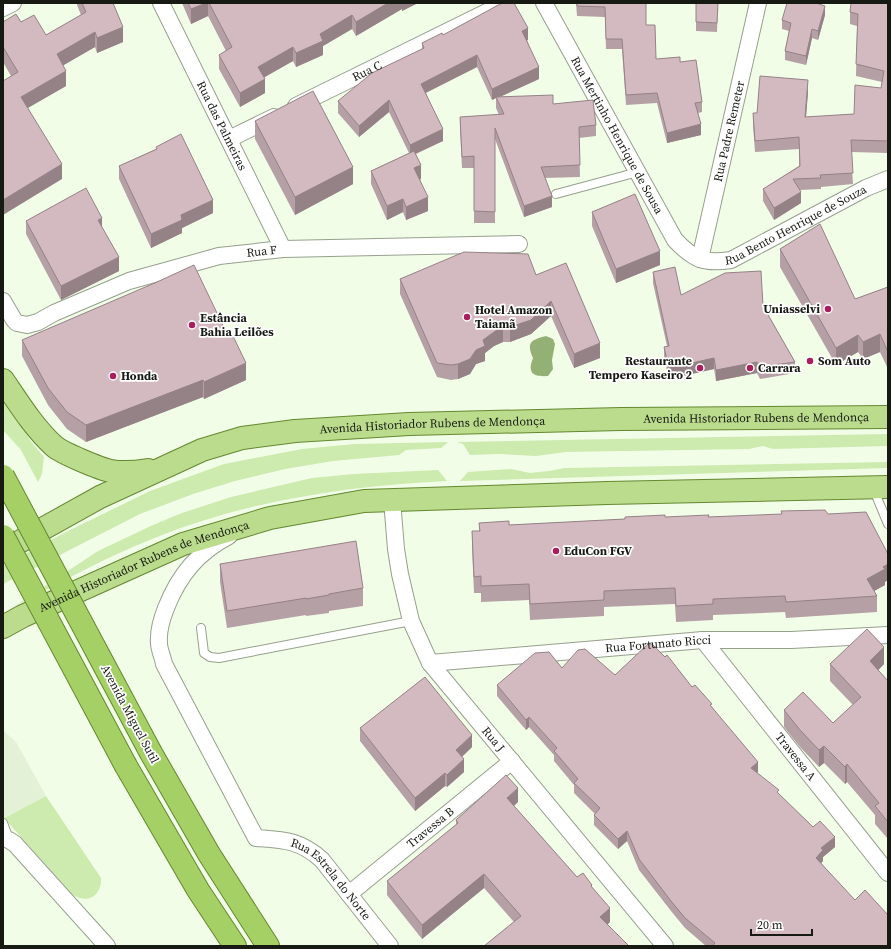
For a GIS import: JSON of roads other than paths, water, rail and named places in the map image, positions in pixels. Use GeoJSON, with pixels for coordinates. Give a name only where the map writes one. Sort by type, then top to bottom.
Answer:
{"type":"FeatureCollection","features":[{"type":"Feature","properties":{"kind":"highway","name":"Avenida Miguel Sutil"},"geometry":{"type":"LineString","coordinates":[[3,476],[151,753],[209,854],[268,946]]}},
{"type":"Feature","properties":{"kind":"highway"},"geometry":{"type":"LineString","coordinates":[[3,536],[126,766],[198,890],[235,946]]}},
{"type":"Feature","properties":{"kind":"main road"},"geometry":{"type":"LineString","coordinates":[[3,380],[24,412],[55,447],[68,455],[110,471],[135,472],[165,467]]}},
{"type":"Feature","properties":{"kind":"main road","name":"Avenida Historiador Rubens de Mendonça"},"geometry":{"type":"LineString","coordinates":[[3,551],[100,497],[202,450],[242,438],[295,431],[410,424],[613,419],[888,417]]}},
{"type":"Feature","properties":{"kind":"main road","name":"Avenida Historiador Rubens de Mendonça"},"geometry":{"type":"LineString","coordinates":[[3,627],[65,596],[183,544],[270,518],[364,501],[599,493],[880,488]]}},
{"type":"Feature","properties":{"kind":"street"},"geometry":{"type":"LineString","coordinates":[[3,8],[13,3]]}},
{"type":"Feature","properties":{"kind":"street","name":"Rua das Palmeiras"},"geometry":{"type":"LineString","coordinates":[[161,3],[283,249]]}},
{"type":"Feature","properties":{"kind":"street","name":"Rua C"},"geometry":{"type":"LineString","coordinates":[[228,140],[506,3]]}},
{"type":"Feature","properties":{"kind":"street","name":"Rua Mertinho Henrique de Sousa"},"geometry":{"type":"LineString","coordinates":[[544,3],[675,240],[686,252],[700,259]]}},
{"type":"Feature","properties":{"kind":"street","name":"Rua Padre Remeter"},"geometry":{"type":"LineString","coordinates":[[700,259],[758,3]]}},
{"type":"Feature","properties":{"kind":"street","name":"Rua Bento Henrique de Souza"},"geometry":{"type":"LineString","coordinates":[[700,259],[715,262],[731,260],[866,188],[888,179]]}},
{"type":"Feature","properties":{"kind":"street","name":"Rua F"},"geometry":{"type":"LineString","coordinates":[[3,301],[11,316],[17,323],[27,325],[38,322],[54,313],[136,279],[219,256],[283,249],[519,244]]}},
{"type":"Feature","properties":{"kind":"street","name":"Rua J"},"geometry":{"type":"LineString","coordinates":[[392,500],[398,562],[411,621],[430,663],[664,946]]}},
{"type":"Feature","properties":{"kind":"street","name":"Rua Estrela do Norte"},"geometry":{"type":"LineString","coordinates":[[270,518],[239,530],[220,541],[188,567],[180,580],[162,618],[159,643],[164,664],[256,838],[291,842],[307,848],[322,860],[390,946]]}},
{"type":"Feature","properties":{"kind":"street","name":"Rua Fortunato Ricci"},"geometry":{"type":"LineString","coordinates":[[430,663],[703,640],[791,640],[888,635]]}},
{"type":"Feature","properties":{"kind":"street","name":"Travessa A"},"geometry":{"type":"LineString","coordinates":[[703,640],[888,873]]}},
{"type":"Feature","properties":{"kind":"street","name":"Travessa B"},"geometry":{"type":"LineString","coordinates":[[349,894],[512,761]]}},
{"type":"Feature","properties":{"kind":"street"},"geometry":{"type":"LineString","coordinates":[[6,839],[15,844],[107,946]]}},
{"type":"Feature","properties":{"kind":"lane"},"geometry":{"type":"LineString","coordinates":[[556,194],[638,172]]}},
{"type":"Feature","properties":{"kind":"lane"},"geometry":{"type":"LineString","coordinates":[[880,488],[888,524]]}},
{"type":"Feature","properties":{"kind":"lane"},"geometry":{"type":"LineString","coordinates":[[201,628],[204,653],[210,657],[219,658],[411,621]]}},
{"type":"Feature","properties":{"kind":"lane"},"geometry":{"type":"LineString","coordinates":[[3,824],[6,839]]}},
{"type":"Feature","properties":{"kind":"place","name":"Uniasselvi"},"geometry":{"type":"Point","coordinates":[828,309]}},
{"type":"Feature","properties":{"kind":"place","name":"Hotel Amazon Taiamã"},"geometry":{"type":"Point","coordinates":[467,317]}},
{"type":"Feature","properties":{"kind":"place","name":"Estância Bahia Leilões"},"geometry":{"type":"Point","coordinates":[192,325]}},
{"type":"Feature","properties":{"kind":"place","name":"Som Auto"},"geometry":{"type":"Point","coordinates":[810,361]}},
{"type":"Feature","properties":{"kind":"place","name":"Restaurante Tempero Kaseiro 2"},"geometry":{"type":"Point","coordinates":[700,368]}},
{"type":"Feature","properties":{"kind":"place","name":"Carrara"},"geometry":{"type":"Point","coordinates":[750,368]}},
{"type":"Feature","properties":{"kind":"place","name":"Honda"},"geometry":{"type":"Point","coordinates":[113,376]}},
{"type":"Feature","properties":{"kind":"place","name":"EduCon FGV"},"geometry":{"type":"Point","coordinates":[556,551]}}]}
